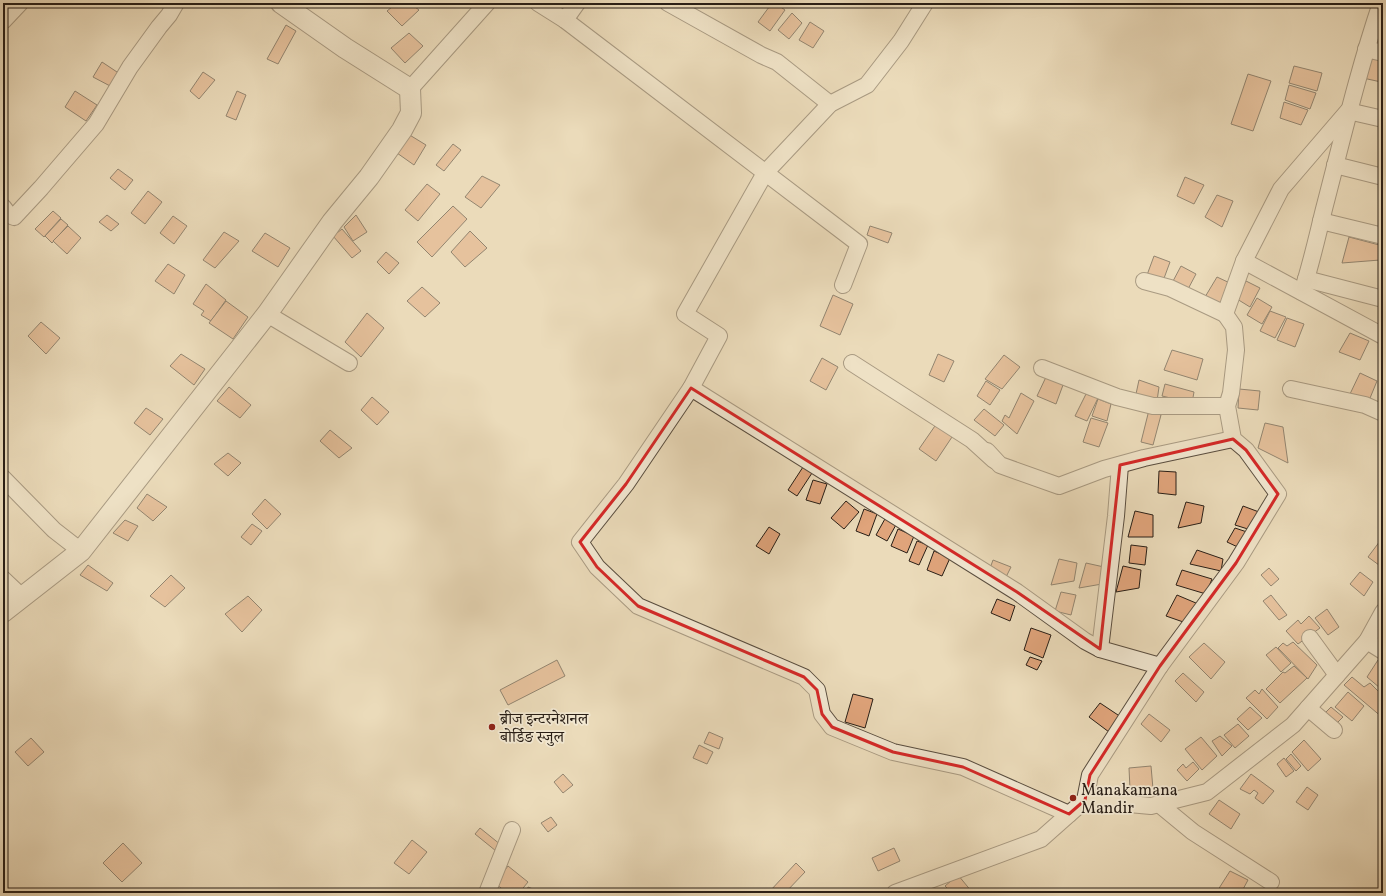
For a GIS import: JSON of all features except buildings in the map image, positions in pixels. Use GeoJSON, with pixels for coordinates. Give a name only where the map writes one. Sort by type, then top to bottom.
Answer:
{"type":"FeatureCollection","features":[{"type":"Feature","properties":{"kind":"street"},"geometry":{"type":"LineString","coordinates":[[3,20],[20,3]]}},
{"type":"Feature","properties":{"kind":"street"},"geometry":{"type":"LineString","coordinates":[[3,207],[9,215],[14,217],[96,124],[130,67],[169,15],[176,3]]}},
{"type":"Feature","properties":{"kind":"street"},"geometry":{"type":"LineString","coordinates":[[281,3],[345,48],[410,89]]}},
{"type":"Feature","properties":{"kind":"street"},"geometry":{"type":"LineString","coordinates":[[3,612],[81,551],[267,314],[332,222],[369,177],[402,130],[411,113],[410,89],[487,3]]}},
{"type":"Feature","properties":{"kind":"street"},"geometry":{"type":"LineString","coordinates":[[538,3],[565,20],[859,244],[843,285]]}},
{"type":"Feature","properties":{"kind":"street"},"geometry":{"type":"LineString","coordinates":[[565,20],[577,3]]}},
{"type":"Feature","properties":{"kind":"street"},"geometry":{"type":"LineString","coordinates":[[668,3],[761,55],[777,62],[830,104]]}},
{"type":"Feature","properties":{"kind":"street"},"geometry":{"type":"LineString","coordinates":[[925,3],[901,41],[867,85],[830,104],[765,173],[685,314],[719,336],[691,388],[626,484],[580,542],[597,568],[638,606],[804,677],[816,690],[822,714],[832,727],[893,752],[963,767],[1069,814]]}},
{"type":"Feature","properties":{"kind":"street"},"geometry":{"type":"LineString","coordinates":[[1304,285],[1336,166],[1348,111],[1381,3]]}},
{"type":"Feature","properties":{"kind":"street"},"geometry":{"type":"LineString","coordinates":[[1366,49],[1383,53]]}},
{"type":"Feature","properties":{"kind":"street"},"geometry":{"type":"LineString","coordinates":[[1348,111],[1383,119]]}},
{"type":"Feature","properties":{"kind":"street"},"geometry":{"type":"LineString","coordinates":[[1226,314],[1244,261],[1281,189],[1348,111]]}},
{"type":"Feature","properties":{"kind":"street"},"geometry":{"type":"LineString","coordinates":[[1336,166],[1383,177]]}},
{"type":"Feature","properties":{"kind":"street"},"geometry":{"type":"LineString","coordinates":[[1321,221],[1383,236]]}},
{"type":"Feature","properties":{"kind":"street"},"geometry":{"type":"LineString","coordinates":[[1244,261],[1304,285],[1383,336]]}},
{"type":"Feature","properties":{"kind":"street"},"geometry":{"type":"LineString","coordinates":[[895,893],[1041,839],[1085,800],[1090,775],[1160,666],[1236,562],[1278,494],[1246,450],[1233,439],[1227,406],[1231,393],[1236,350],[1234,328],[1226,314],[1170,288],[1144,281]]}},
{"type":"Feature","properties":{"kind":"street"},"geometry":{"type":"LineString","coordinates":[[1304,285],[1383,299]]}},
{"type":"Feature","properties":{"kind":"street"},"geometry":{"type":"LineString","coordinates":[[267,314],[349,363]]}},
{"type":"Feature","properties":{"kind":"street"},"geometry":{"type":"LineString","coordinates":[[852,363],[972,440],[1000,465],[1059,486],[1104,469],[1233,439]]}},
{"type":"Feature","properties":{"kind":"street"},"geometry":{"type":"LineString","coordinates":[[1042,368],[1117,397],[1153,406],[1227,406]]}},
{"type":"Feature","properties":{"kind":"street"},"geometry":{"type":"LineString","coordinates":[[691,388],[1017,592],[1085,641],[1100,649],[1160,666]]}},
{"type":"Feature","properties":{"kind":"street"},"geometry":{"type":"LineString","coordinates":[[1291,389],[1365,405],[1383,413]]}},
{"type":"Feature","properties":{"kind":"street"},"geometry":{"type":"LineString","coordinates":[[987,451],[1000,465]]}},
{"type":"Feature","properties":{"kind":"street"},"geometry":{"type":"LineString","coordinates":[[1100,649],[1116,516],[1120,465]]}},
{"type":"Feature","properties":{"kind":"street"},"geometry":{"type":"LineString","coordinates":[[3,478],[54,530],[81,551]]}},
{"type":"Feature","properties":{"kind":"street"},"geometry":{"type":"LineString","coordinates":[[3,579],[22,597]]}},
{"type":"Feature","properties":{"kind":"street"},"geometry":{"type":"LineString","coordinates":[[1085,800],[1151,806],[1207,792],[1293,725],[1367,641],[1383,612]]}},
{"type":"Feature","properties":{"kind":"street"},"geometry":{"type":"LineString","coordinates":[[1310,638],[1337,675]]}},
{"type":"Feature","properties":{"kind":"street"},"geometry":{"type":"LineString","coordinates":[[1367,641],[1383,651]]}},
{"type":"Feature","properties":{"kind":"street"},"geometry":{"type":"LineString","coordinates":[[1308,708],[1334,730]]}},
{"type":"Feature","properties":{"kind":"street"},"geometry":{"type":"LineString","coordinates":[[1159,804],[1193,832],[1270,882]]}},
{"type":"Feature","properties":{"kind":"street"},"geometry":{"type":"LineString","coordinates":[[487,893],[512,830]]}},
{"type":"Feature","properties":{"kind":"highlighted area"},"geometry":{"type":"Polygon","coordinates":[[[691,388],[1017,592],[1100,649],[1120,465],[1233,439],[1246,450],[1278,494],[1236,563],[1160,666],[1090,775],[1085,800],[1069,814],[963,767],[893,752],[832,727],[822,714],[817,690],[804,677],[638,606],[597,567],[580,542],[626,484],[691,388]]]}},
{"type":"Feature","properties":{"kind":"place","name":"ब्रीज इन्टरनेशनल बोर्डिङ स्जुल"},"geometry":{"type":"Point","coordinates":[492,727]}},
{"type":"Feature","properties":{"kind":"place","name":"Manakamana Mandir"},"geometry":{"type":"Point","coordinates":[1073,798]}}]}
